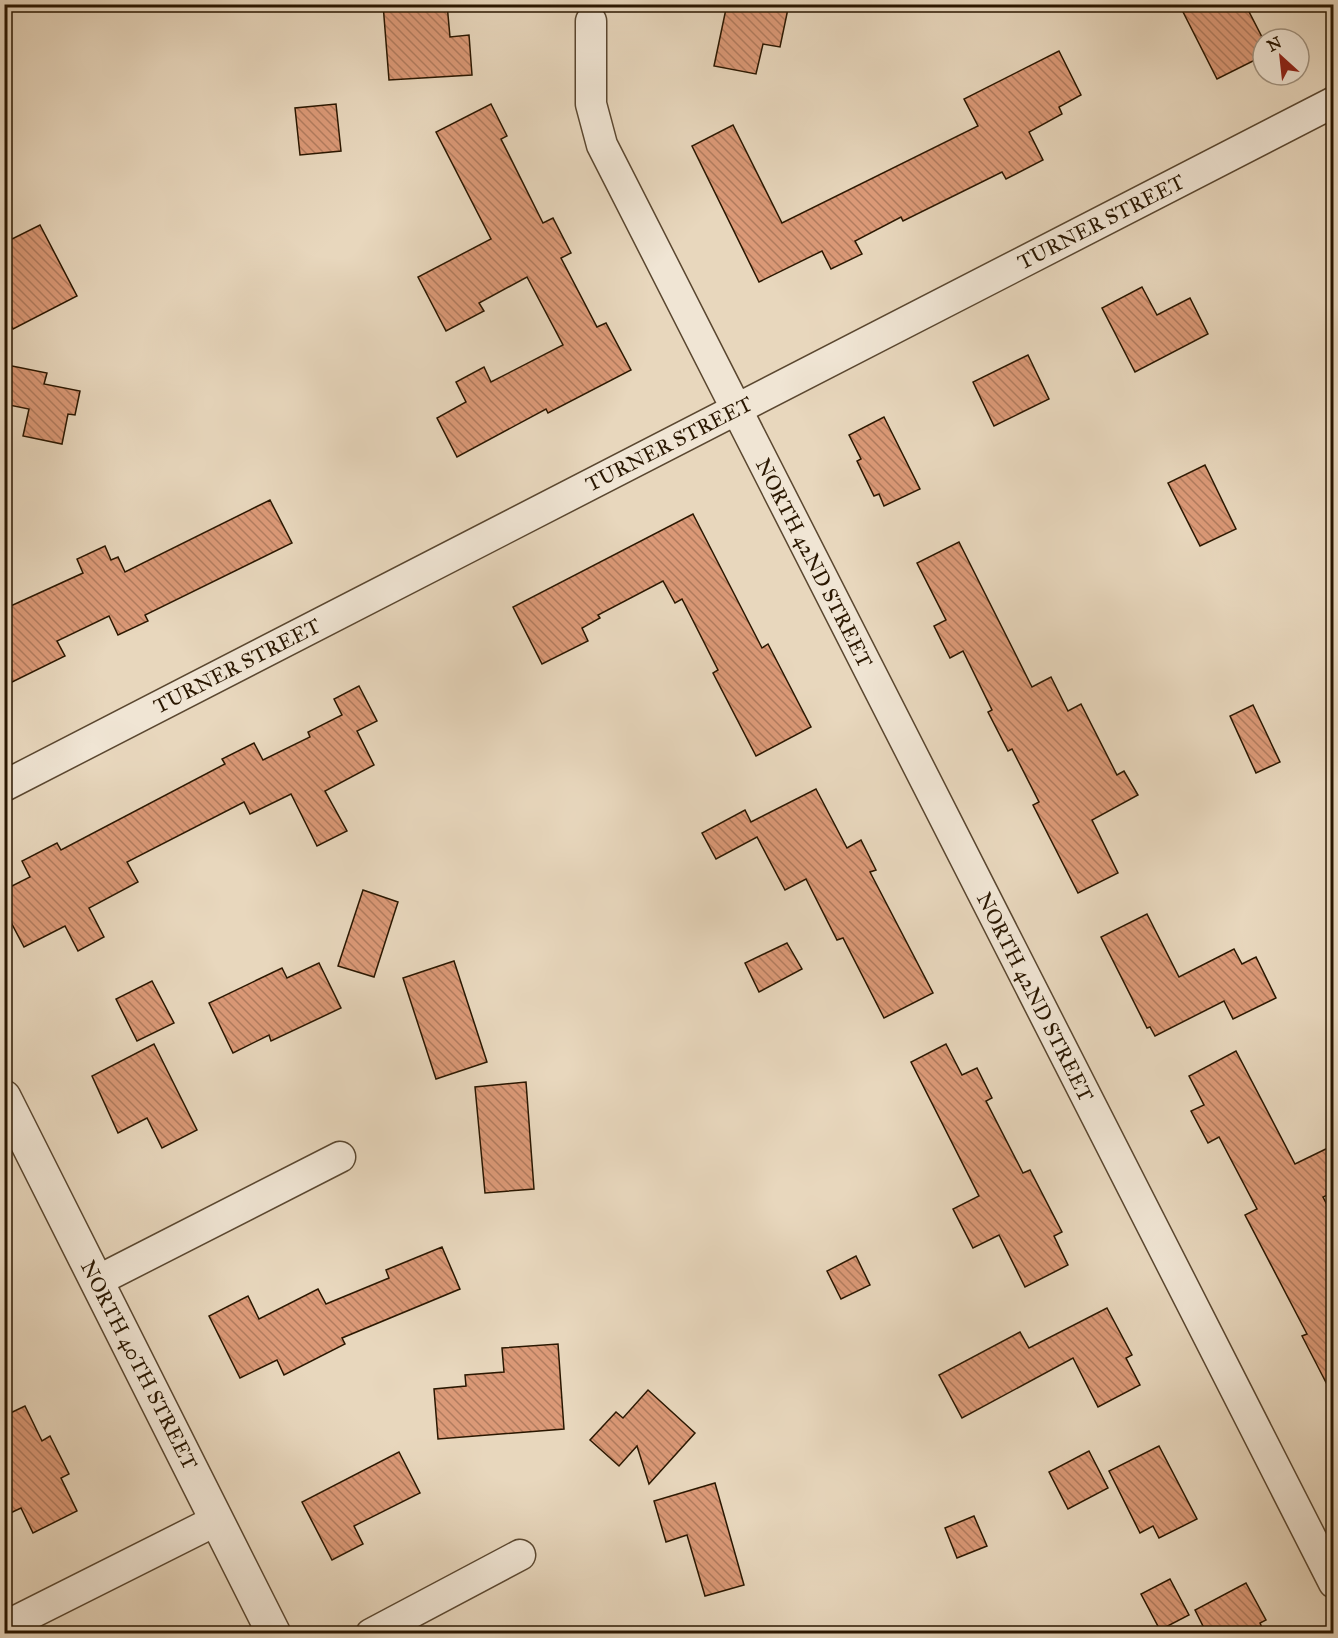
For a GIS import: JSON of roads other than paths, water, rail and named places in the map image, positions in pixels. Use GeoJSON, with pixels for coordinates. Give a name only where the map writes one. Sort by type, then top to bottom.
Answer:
{"type":"FeatureCollection","features":[{"type":"Feature","properties":{"kind":"street","name":"NORTH 42ND STREET"},"geometry":{"type":"LineString","coordinates":[[591,21],[591,104],[602,145],[1334,1583]]}},
{"type":"Feature","properties":{"kind":"street","name":"TURNER STREET"},"geometry":{"type":"LineString","coordinates":[[4,786],[1334,102]]}},
{"type":"Feature","properties":{"kind":"street","name":"NORTH 40TH STREET"},"geometry":{"type":"LineString","coordinates":[[4,1097],[274,1634]]}},
{"type":"Feature","properties":{"kind":"street"},"geometry":{"type":"LineString","coordinates":[[97,1281],[340,1158]]}},
{"type":"Feature","properties":{"kind":"street"},"geometry":{"type":"LineString","coordinates":[[4,1627],[217,1520]]}},
{"type":"Feature","properties":{"kind":"street"},"geometry":{"type":"LineString","coordinates":[[371,1634],[520,1556]]}}]}
